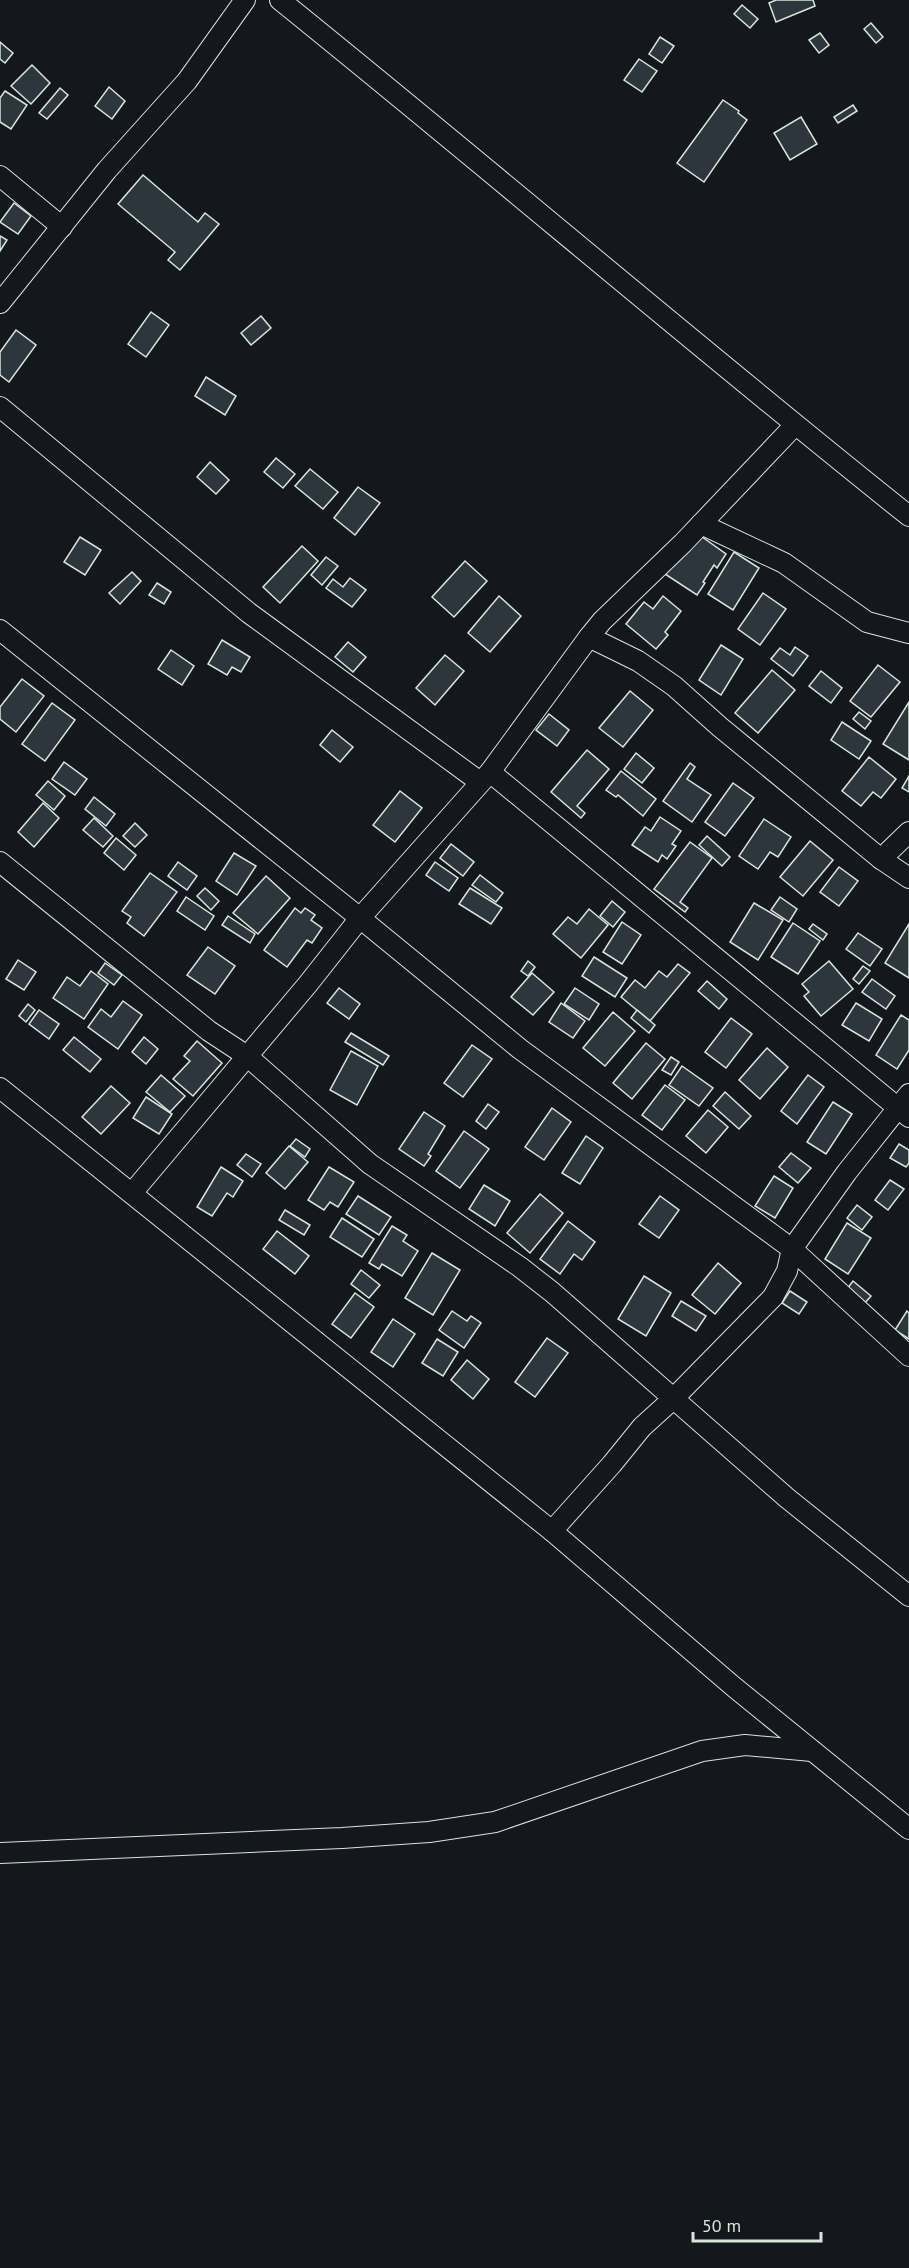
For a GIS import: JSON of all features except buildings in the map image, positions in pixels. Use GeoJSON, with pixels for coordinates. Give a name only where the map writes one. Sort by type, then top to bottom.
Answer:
{"type":"FeatureCollection","features":[{"type":"Feature","properties":{"kind":"street"},"geometry":{"type":"LineString","coordinates":[[0,303],[107,170],[187,81],[245,0]]}},
{"type":"Feature","properties":{"kind":"street"},"geometry":{"type":"LineString","coordinates":[[280,0],[795,425],[909,516]]}},
{"type":"Feature","properties":{"kind":"street"},"geometry":{"type":"LineString","coordinates":[[0,176],[62,227]]}},
{"type":"Feature","properties":{"kind":"street"},"geometry":{"type":"LineString","coordinates":[[0,407],[249,613],[485,777],[905,1106],[792,1249],[787,1271],[773,1297],[674,1398],[642,1427],[552,1531]]}},
{"type":"Feature","properties":{"kind":"street"},"geometry":{"type":"LineString","coordinates":[[132,1193],[308,984],[360,918],[485,777],[589,637],[795,425]]}},
{"type":"Feature","properties":{"kind":"street"},"geometry":{"type":"LineString","coordinates":[[701,524],[784,563],[867,622],[909,633]]}},
{"type":"Feature","properties":{"kind":"street"},"geometry":{"type":"LineString","coordinates":[[0,630],[520,1049],[792,1249],[909,1356]]}},
{"type":"Feature","properties":{"kind":"street"},"geometry":{"type":"LineString","coordinates":[[589,637],[638,661],[674,686],[720,727],[881,859],[909,878]]}},
{"type":"Feature","properties":{"kind":"street"},"geometry":{"type":"LineString","coordinates":[[881,859],[909,832]]}},
{"type":"Feature","properties":{"kind":"street"},"geometry":{"type":"LineString","coordinates":[[0,862],[209,1031],[247,1056],[370,1164],[520,1267],[552,1292],[787,1498],[909,1596]]}},
{"type":"Feature","properties":{"kind":"street"},"geometry":{"type":"LineString","coordinates":[[0,1088],[552,1531],[734,1687],[909,1829]]}},
{"type":"Feature","properties":{"kind":"street"},"geometry":{"type":"LineString","coordinates":[[0,1853],[429,1832],[495,1821],[702,1751],[745,1745],[812,1751]]}}]}
